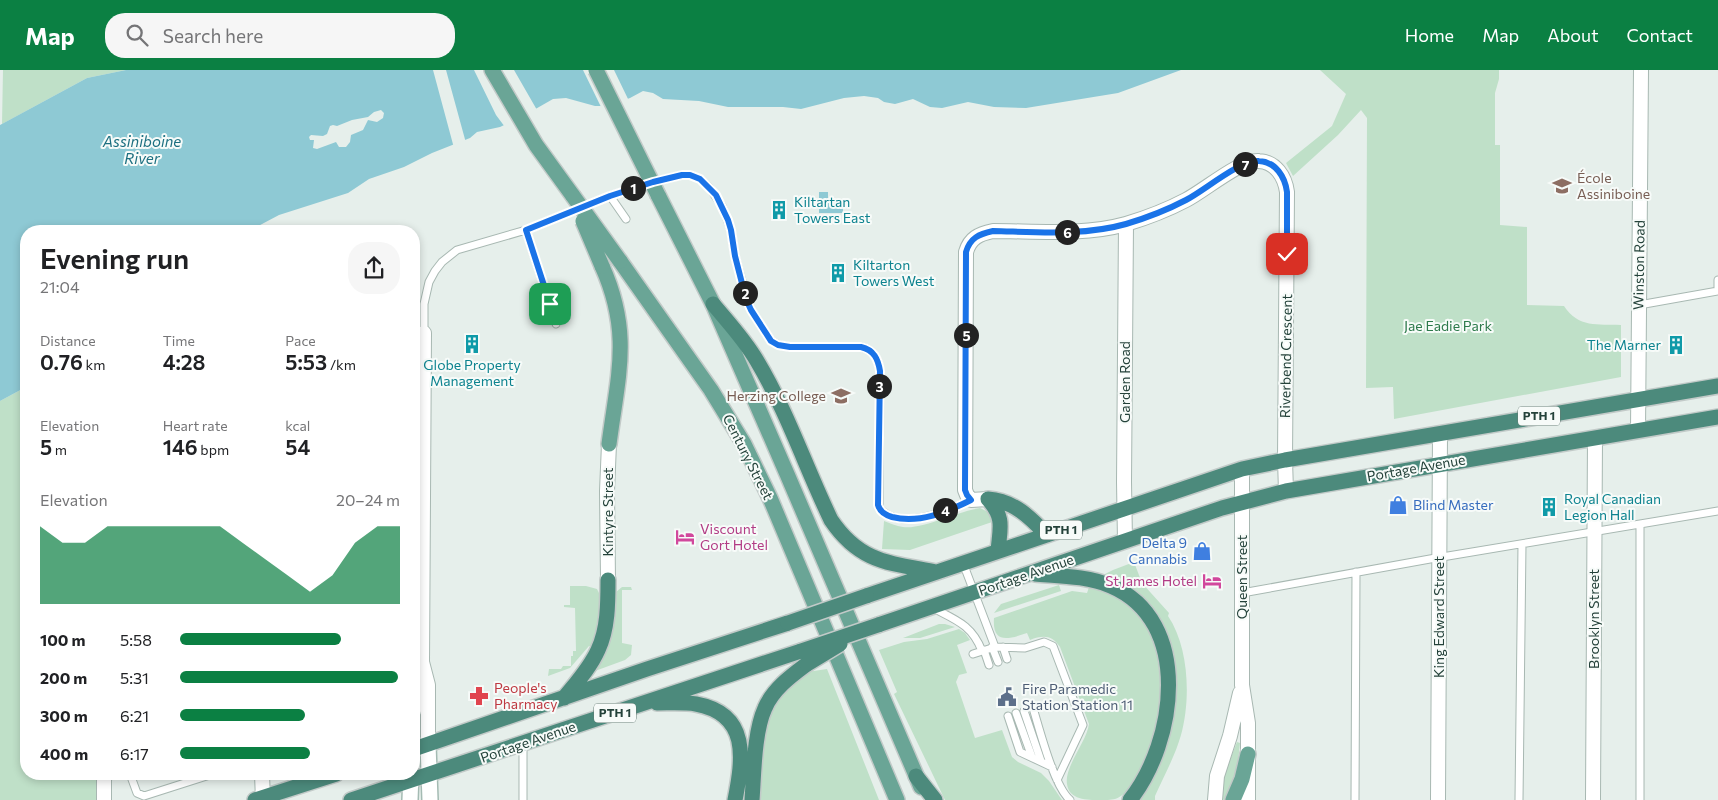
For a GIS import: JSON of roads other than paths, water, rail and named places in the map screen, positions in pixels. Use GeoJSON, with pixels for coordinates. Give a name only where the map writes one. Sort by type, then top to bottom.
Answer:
{"type":"FeatureCollection","features":[{"type":"Feature","properties":{"kind":"highway"},"geometry":{"type":"LineString","coordinates":[[713,304],[743,340],[757,361],[778,400],[831,520],[838,531],[847,541],[869,556],[882,561],[938,572]]}},
{"type":"Feature","properties":{"kind":"highway","name":"PTH 1"},"geometry":{"type":"LineString","coordinates":[[421,746],[1242,470],[1285,460],[1718,386]]}},
{"type":"Feature","properties":{"kind":"highway","name":"Portage Avenue"},"geometry":{"type":"LineString","coordinates":[[420,776],[429,775],[646,702],[804,658],[872,627],[1242,502],[1286,491],[1440,463],[1718,416]]}},
{"type":"Feature","properties":{"kind":"highway"},"geometry":{"type":"LineString","coordinates":[[988,499],[1007,502],[1022,511],[1048,535]]}},
{"type":"Feature","properties":{"kind":"highway"},"geometry":{"type":"LineString","coordinates":[[988,499],[997,509],[1001,522],[998,551]]}},
{"type":"Feature","properties":{"kind":"highway"},"geometry":{"type":"LineString","coordinates":[[1031,574],[1087,579],[1112,586],[1133,599],[1150,618],[1157,631],[1168,673],[1168,701],[1161,736],[1149,769],[1130,800]]}},
{"type":"Feature","properties":{"kind":"highway"},"geometry":{"type":"LineString","coordinates":[[564,698],[600,647],[605,624],[608,580]]}},
{"type":"Feature","properties":{"kind":"highway"},"geometry":{"type":"LineString","coordinates":[[752,800],[758,731],[764,709],[769,700],[804,658]]}},
{"type":"Feature","properties":{"kind":"highway"},"geometry":{"type":"LineString","coordinates":[[646,702],[694,704],[715,710],[728,721],[737,734],[742,750],[741,771],[735,800]]}},
{"type":"Feature","properties":{"kind":"highway"},"geometry":{"type":"LineString","coordinates":[[916,776],[935,800]]}},
{"type":"Feature","properties":{"kind":"highway"},"geometry":{"type":"LineString","coordinates":[[260,799],[318,780]]}},
{"type":"Feature","properties":{"kind":"highway","name":"Portage Avenue"},"geometry":{"type":"LineString","coordinates":[[351,800],[403,780]]}},
{"type":"Feature","properties":{"kind":"main road","name":"Century Street"},"geometry":{"type":"LineString","coordinates":[[492,70],[536,145],[711,390],[744,444],[770,498],[897,800]]}},
{"type":"Feature","properties":{"kind":"main road","name":"Century Street"},"geometry":{"type":"LineString","coordinates":[[596,70],[713,304],[926,800]]}},
{"type":"Feature","properties":{"kind":"main road"},"geometry":{"type":"LineString","coordinates":[[573,196],[614,297],[622,346],[619,381],[609,444]]}},
{"type":"Feature","properties":{"kind":"main road"},"geometry":{"type":"LineString","coordinates":[[421,746],[429,775],[430,800]]}},
{"type":"Feature","properties":{"kind":"main road"},"geometry":{"type":"LineString","coordinates":[[1233,800],[1242,779],[1248,754]]}},
{"type":"Feature","properties":{"kind":"main road"},"geometry":{"type":"LineString","coordinates":[[410,800],[411,780]]}},
{"type":"Feature","properties":{"kind":"street","name":"Winston Road"},"geometry":{"type":"LineString","coordinates":[[1638,430],[1641,70]]}},
{"type":"Feature","properties":{"kind":"street","name":"Riverbend Crescent"},"geometry":{"type":"LineString","coordinates":[[971,500],[965,490],[966,252],[968,244],[975,237],[993,231],[1069,232],[1126,224],[1188,199],[1241,166],[1259,160],[1276,167],[1282,175],[1287,192],[1286,491]]}},
{"type":"Feature","properties":{"kind":"street","name":"Garden Road"},"geometry":{"type":"LineString","coordinates":[[1125,541],[1126,224]]}},
{"type":"Feature","properties":{"kind":"street","name":"King Edward Street"},"geometry":{"type":"LineString","coordinates":[[1438,800],[1440,434]]}},
{"type":"Feature","properties":{"kind":"street","name":"Brooklyn Street"},"geometry":{"type":"LineString","coordinates":[[1594,800],[1595,438]]}},
{"type":"Feature","properties":{"kind":"street","name":"Kintyre Street"},"geometry":{"type":"LineString","coordinates":[[608,580],[607,491],[609,444]]}},
{"type":"Feature","properties":{"kind":"street","name":"Queen Street"},"geometry":{"type":"LineString","coordinates":[[1242,470],[1242,685],[1248,723],[1248,800]]}},
{"type":"Feature","properties":{"kind":"street"},"geometry":{"type":"LineString","coordinates":[[971,500],[988,499]]}},
{"type":"Feature","properties":{"kind":"street"},"geometry":{"type":"LineString","coordinates":[[420,649],[428,685],[421,746]]}},
{"type":"Feature","properties":{"kind":"street"},"geometry":{"type":"LineString","coordinates":[[420,668],[422,662]]}},
{"type":"Feature","properties":{"kind":"street","name":"Queen Street"},"geometry":{"type":"LineString","coordinates":[[1215,800],[1217,776],[1230,736],[1242,685]]}},
{"type":"Feature","properties":{"kind":"street"},"geometry":{"type":"LineString","coordinates":[[104,800],[107,780]]}},
{"type":"Feature","properties":{"kind":"street"},"geometry":{"type":"LineString","coordinates":[[260,799],[262,780]]}},
{"type":"Feature","properties":{"kind":"lane"},"geometry":{"type":"LineString","coordinates":[[420,330],[426,291],[435,271],[442,262],[457,250],[526,230],[610,196],[682,175],[690,175],[700,179],[716,195],[722,206],[731,230],[735,256],[746,299],[771,341],[778,345],[790,347],[861,347],[869,349],[875,355],[880,371],[879,508],[885,515],[911,520],[922,518],[971,500]]}},
{"type":"Feature","properties":{"kind":"lane"},"geometry":{"type":"LineString","coordinates":[[610,196],[626,219]]}},
{"type":"Feature","properties":{"kind":"lane"},"geometry":{"type":"LineString","coordinates":[[526,230],[556,324]]}},
{"type":"Feature","properties":{"kind":"lane"},"geometry":{"type":"LineString","coordinates":[[1639,305],[1718,291],[1718,280]]}},
{"type":"Feature","properties":{"kind":"lane"},"geometry":{"type":"LineString","coordinates":[[1242,592],[1718,511]]}},
{"type":"Feature","properties":{"kind":"lane"},"geometry":{"type":"LineString","coordinates":[[1640,524],[1640,800]]}},
{"type":"Feature","properties":{"kind":"lane"},"geometry":{"type":"LineString","coordinates":[[1519,800],[1522,544]]}},
{"type":"Feature","properties":{"kind":"lane"},"geometry":{"type":"LineString","coordinates":[[963,563],[997,647],[1007,659]]}},
{"type":"Feature","properties":{"kind":"lane"},"geometry":{"type":"LineString","coordinates":[[1356,572],[1356,800]]}},
{"type":"Feature","properties":{"kind":"lane"},"geometry":{"type":"LineString","coordinates":[[931,607],[966,625],[977,638],[989,665]]}},
{"type":"Feature","properties":{"kind":"lane"},"geometry":{"type":"LineString","coordinates":[[973,654],[997,647],[1025,648],[1044,642],[1053,646],[1083,725],[1057,780]]}},
{"type":"Feature","properties":{"kind":"lane"},"geometry":{"type":"LineString","coordinates":[[997,647],[998,662]]}},
{"type":"Feature","properties":{"kind":"lane"},"geometry":{"type":"LineString","coordinates":[[1012,648],[1016,657]]}},
{"type":"Feature","properties":{"kind":"lane"},"geometry":{"type":"LineString","coordinates":[[1033,708],[1057,780],[1063,793],[1070,800]]}},
{"type":"Feature","properties":{"kind":"lane"},"geometry":{"type":"LineString","coordinates":[[1024,711],[1042,761]]}},
{"type":"Feature","properties":{"kind":"lane"},"geometry":{"type":"LineString","coordinates":[[1016,713],[1032,757]]}},
{"type":"Feature","properties":{"kind":"lane"},"geometry":{"type":"LineString","coordinates":[[1008,716],[1020,752],[1052,767]]}},
{"type":"Feature","properties":{"kind":"lane"},"geometry":{"type":"LineString","coordinates":[[522,800],[523,743]]}},
{"type":"Feature","properties":{"kind":"lane"},"geometry":{"type":"LineString","coordinates":[[132,780],[137,793],[144,796],[193,780]]}},
{"type":"Feature","properties":{"kind":"water","name":"Assiniboine River"},"geometry":{"type":"Polygon","coordinates":[[[126,70],[1181,70],[1118,93],[1026,108],[994,107],[968,102],[942,108],[930,107],[913,99],[895,104],[884,102],[878,98],[864,96],[844,98],[801,109],[783,107],[728,107],[699,101],[663,99],[653,93],[643,91],[608,106],[595,106],[566,98],[553,99],[500,127],[477,132],[470,138],[432,153],[404,167],[369,179],[348,193],[279,215],[260,225],[20,225],[20,390],[0,401],[0,125],[87,78],[126,70]],[[381,110],[374,112],[368,117],[352,120],[337,126],[330,126],[327,134],[323,136],[311,135],[309,137],[310,140],[314,140],[313,148],[317,149],[336,142],[339,147],[346,147],[350,142],[351,135],[363,130],[368,120],[377,122],[383,118],[384,113],[381,110]]]}},
{"type":"Feature","properties":{"kind":"water"},"geometry":{"type":"Polygon","coordinates":[[[819,192],[828,192],[828,202],[843,201],[843,213],[819,213],[819,192]]]}},
{"type":"Feature","properties":{"kind":"place","name":"École Assiniboine"},"geometry":{"type":"Point","coordinates":[1562,186]}},
{"type":"Feature","properties":{"kind":"place","name":"Kiltartan Towers East"},"geometry":{"type":"Point","coordinates":[779,210]}},
{"type":"Feature","properties":{"kind":"place","name":"Kiltarton Towers West"},"geometry":{"type":"Point","coordinates":[838,273]}},
{"type":"Feature","properties":{"kind":"place","name":"Globe Property Management"},"geometry":{"type":"Point","coordinates":[472,344]}},
{"type":"Feature","properties":{"kind":"place","name":"The Marner"},"geometry":{"type":"Point","coordinates":[1676,345]}},
{"type":"Feature","properties":{"kind":"place","name":"Herzing College"},"geometry":{"type":"Point","coordinates":[841,396]}},
{"type":"Feature","properties":{"kind":"place","name":"Blind Master"},"geometry":{"type":"Point","coordinates":[1398,505]}},
{"type":"Feature","properties":{"kind":"place","name":"Royal Canadian Legion Hall"},"geometry":{"type":"Point","coordinates":[1549,507]}},
{"type":"Feature","properties":{"kind":"place","name":"Viscount Gort Hotel"},"geometry":{"type":"Point","coordinates":[685,537]}},
{"type":"Feature","properties":{"kind":"place","name":"Delta 9 Cannabis"},"geometry":{"type":"Point","coordinates":[1202,551]}},
{"type":"Feature","properties":{"kind":"place","name":"St James Hotel"},"geometry":{"type":"Point","coordinates":[1212,581]}},
{"type":"Feature","properties":{"kind":"place","name":"People's Pharmacy"},"geometry":{"type":"Point","coordinates":[479,696]}},
{"type":"Feature","properties":{"kind":"place","name":"Fire Paramedic Station Station 11"},"geometry":{"type":"Point","coordinates":[1007,697]}},
{"type":"Feature","properties":{"kind":"park label","name":"Jae Eadie Park"},"geometry":{"type":"Point","coordinates":[1448,326]}}]}
